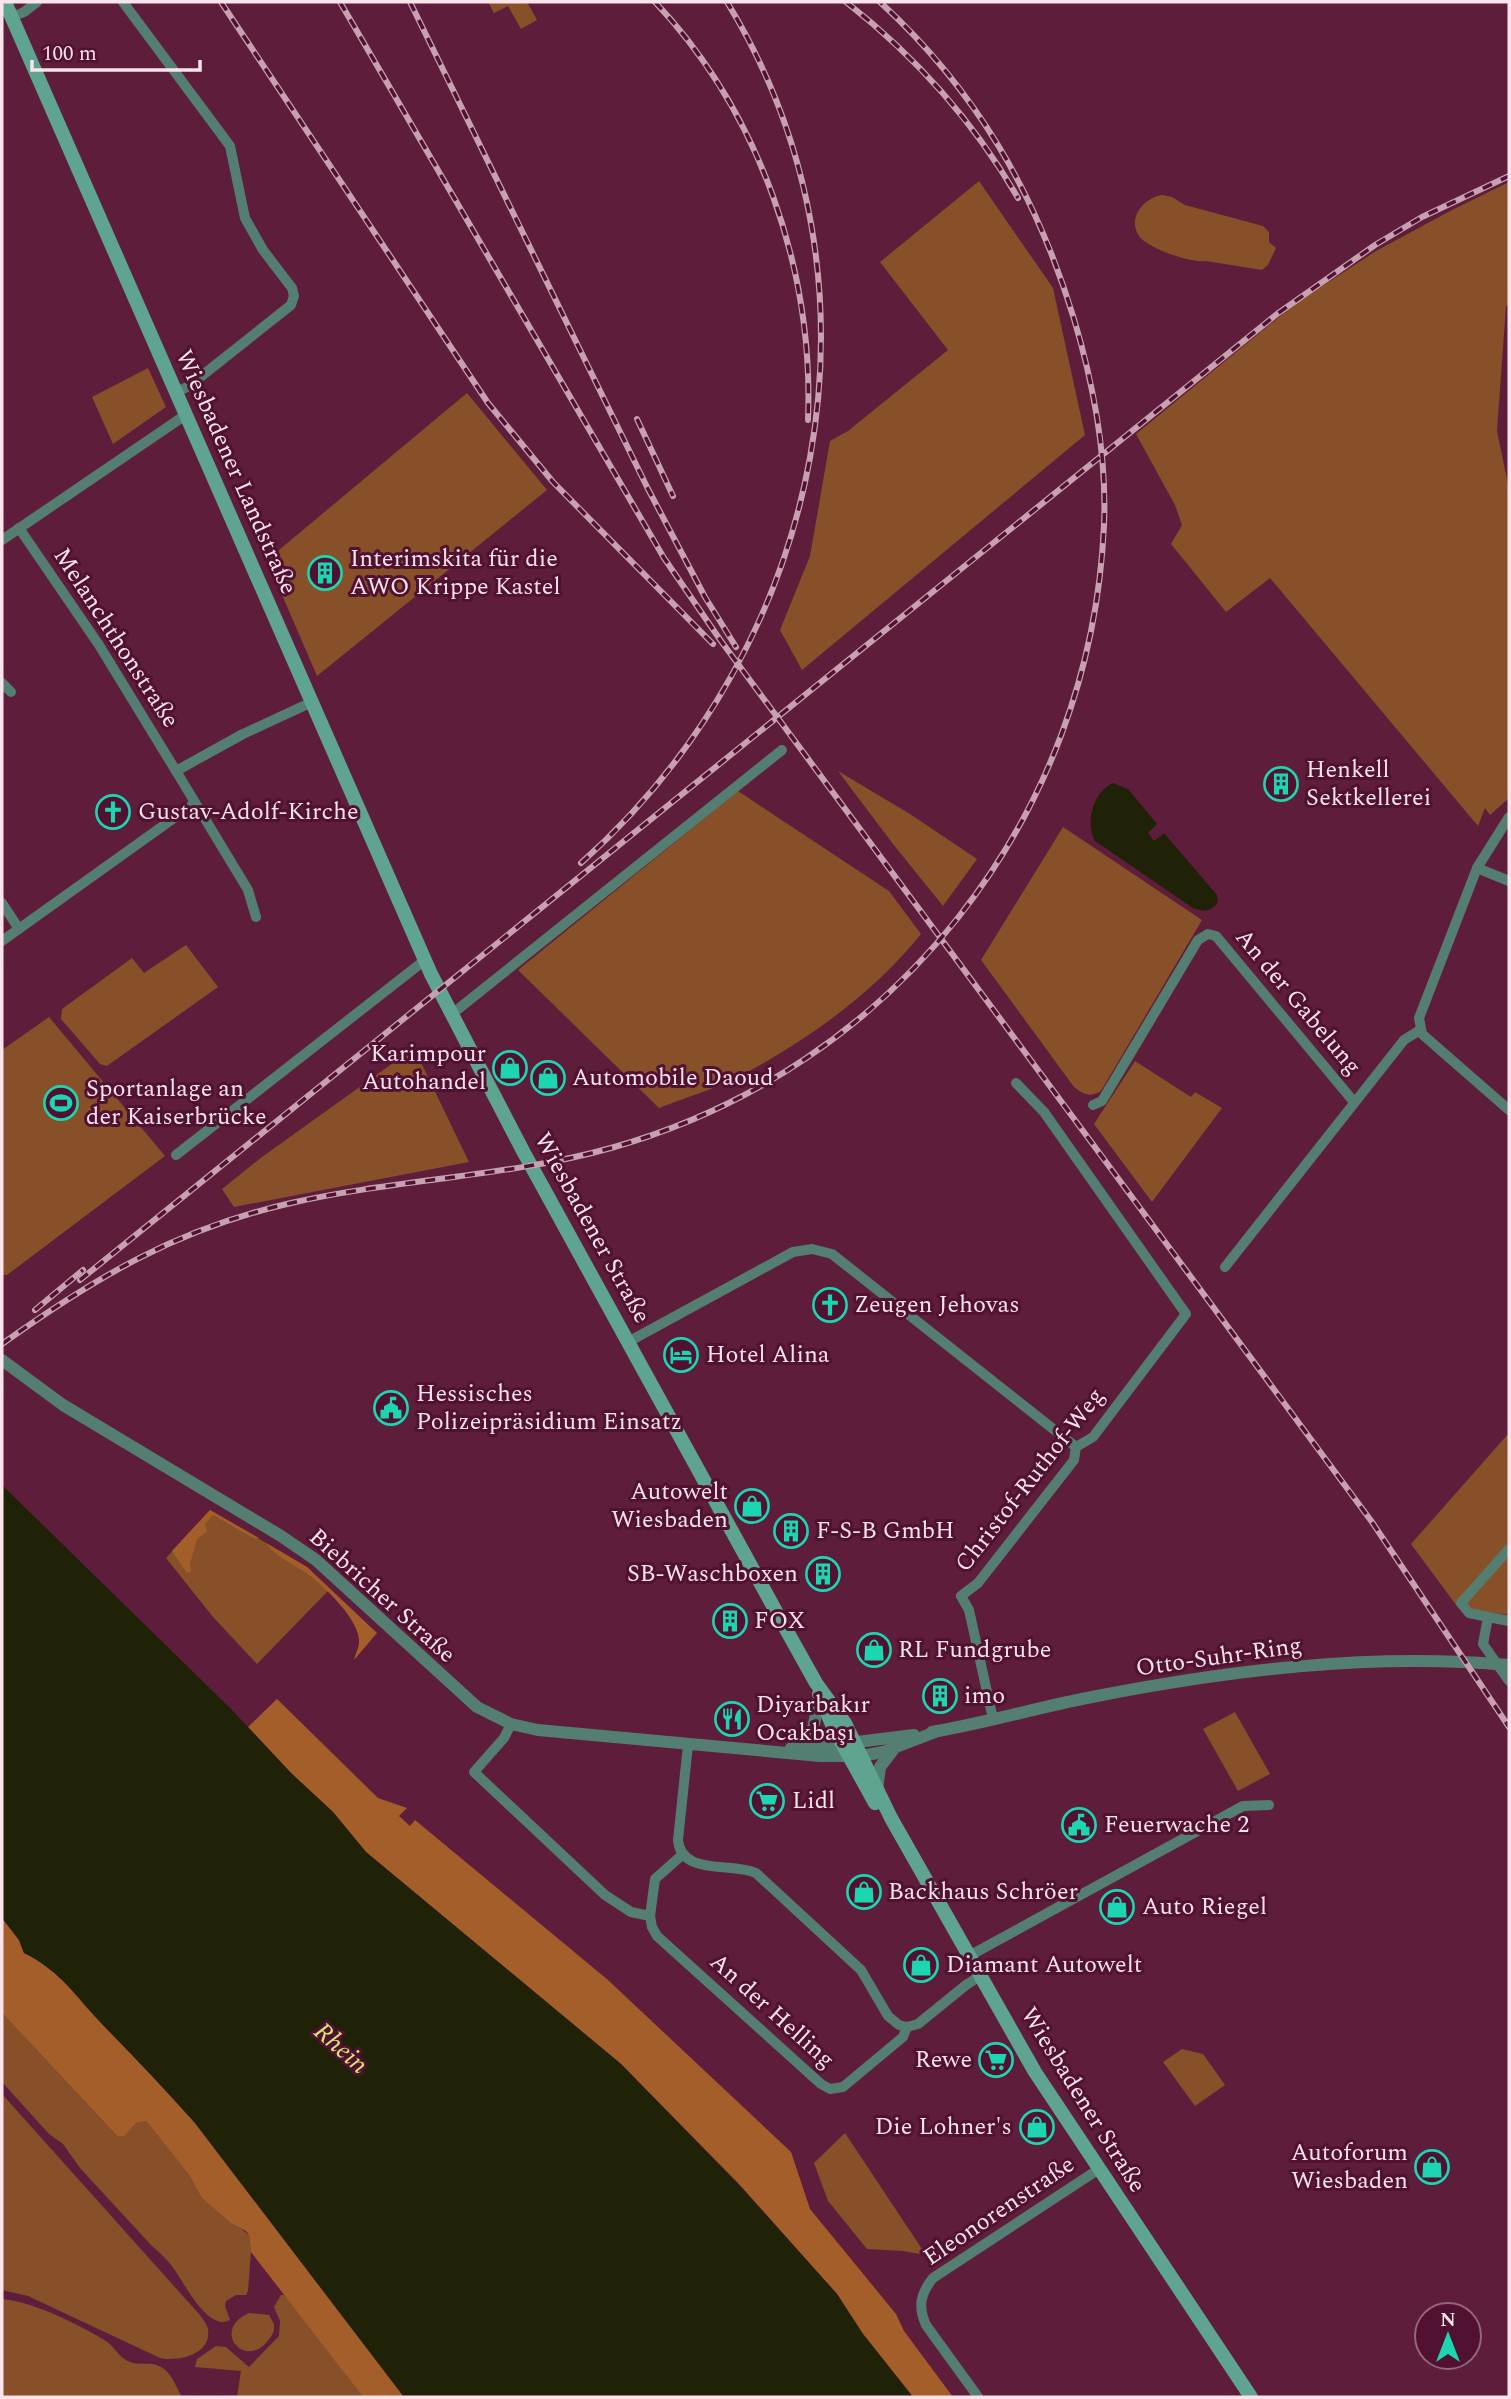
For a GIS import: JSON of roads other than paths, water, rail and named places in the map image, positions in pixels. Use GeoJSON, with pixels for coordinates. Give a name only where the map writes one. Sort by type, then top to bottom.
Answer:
{"type":"FeatureCollection","features":[{"type":"Feature","properties":{"kind":"main road","name":"Wiesbadener Landstraße"},"geometry":{"type":"LineString","coordinates":[[5,2],[428,967]]}},
{"type":"Feature","properties":{"kind":"main road","name":"Wiesbadener Straße"},"geometry":{"type":"LineString","coordinates":[[428,967],[523,1151],[818,1689],[1028,2061],[1251,2397]]}},
{"type":"Feature","properties":{"kind":"main road","name":"Wiesbadener Straße"},"geometry":{"type":"LineString","coordinates":[[852,1750],[871,1797],[891,1818]]}},
{"type":"Feature","properties":{"kind":"street"},"geometry":{"type":"LineString","coordinates":[[12,17],[37,2]]}},
{"type":"Feature","properties":{"kind":"street"},"geometry":{"type":"LineString","coordinates":[[123,2],[230,146],[245,218],[263,250],[292,288],[295,296],[291,305],[189,386],[177,392]]}},
{"type":"Feature","properties":{"kind":"street"},"geometry":{"type":"LineString","coordinates":[[2,540],[187,414]]}},
{"type":"Feature","properties":{"kind":"street","name":"Melanchthonstraße"},"geometry":{"type":"LineString","coordinates":[[19,528],[99,645],[176,771],[248,890],[256,917]]}},
{"type":"Feature","properties":{"kind":"street"},"geometry":{"type":"LineString","coordinates":[[2,683],[11,692]]}},
{"type":"Feature","properties":{"kind":"street"},"geometry":{"type":"LineString","coordinates":[[176,771],[313,702]]}},
{"type":"Feature","properties":{"kind":"street"},"geometry":{"type":"LineString","coordinates":[[452,1013],[782,750]]}},
{"type":"Feature","properties":{"kind":"street"},"geometry":{"type":"LineString","coordinates":[[2,941],[195,803]]}},
{"type":"Feature","properties":{"kind":"street"},"geometry":{"type":"LineString","coordinates":[[1509,817],[1477,868],[1421,1011],[1420,1030],[1509,1110]]}},
{"type":"Feature","properties":{"kind":"street"},"geometry":{"type":"LineString","coordinates":[[1477,868],[1509,881]]}},
{"type":"Feature","properties":{"kind":"street"},"geometry":{"type":"LineString","coordinates":[[2,903],[19,929]]}},
{"type":"Feature","properties":{"kind":"street","name":"An der Gabelung"},"geometry":{"type":"LineString","coordinates":[[1093,1105],[1102,1101],[1198,940],[1208,933],[1216,936],[1354,1102]]}},
{"type":"Feature","properties":{"kind":"street"},"geometry":{"type":"LineString","coordinates":[[176,1155],[428,967]]}},
{"type":"Feature","properties":{"kind":"street","name":"An der Gabelung"},"geometry":{"type":"LineString","coordinates":[[1225,1267],[1404,1040],[1420,1030]]}},
{"type":"Feature","properties":{"kind":"street","name":"Christof-Ruthof-Weg"},"geometry":{"type":"LineString","coordinates":[[993,1719],[969,1609],[961,1596],[978,1583],[1074,1460],[1076,1447],[1093,1437],[1186,1314],[1044,1112],[1016,1083]]}},
{"type":"Feature","properties":{"kind":"street"},"geometry":{"type":"LineString","coordinates":[[628,1342],[793,1252],[812,1249],[832,1254],[1076,1447]]}},
{"type":"Feature","properties":{"kind":"street","name":"Biebricher Straße"},"geometry":{"type":"LineString","coordinates":[[2,1360],[62,1405],[299,1548],[332,1574],[467,1700],[486,1713],[511,1724],[538,1730],[820,1756],[852,1750]]}},
{"type":"Feature","properties":{"kind":"street"},"geometry":{"type":"LineString","coordinates":[[1509,1549],[1461,1603],[1469,1613],[1509,1621]]}},
{"type":"Feature","properties":{"kind":"street"},"geometry":{"type":"LineString","coordinates":[[1488,1617],[1483,1644],[1509,1681]]}},
{"type":"Feature","properties":{"kind":"street","name":"Otto-Suhr-Ring"},"geometry":{"type":"LineString","coordinates":[[852,1750],[1092,1697],[1273,1668],[1345,1662],[1418,1661],[1509,1665]]}},
{"type":"Feature","properties":{"kind":"street"},"geometry":{"type":"LineString","coordinates":[[788,1749],[803,1740],[813,1729],[818,1689]]}},
{"type":"Feature","properties":{"kind":"street"},"geometry":{"type":"LineString","coordinates":[[511,1724],[504,1738],[474,1772],[605,1895],[631,1912],[650,1916],[655,1879],[682,1854]]}},
{"type":"Feature","properties":{"kind":"street","name":"Otto-Suhr-Ring"},"geometry":{"type":"LineString","coordinates":[[852,1750],[893,1749],[938,1731]]}},
{"type":"Feature","properties":{"kind":"street"},"geometry":{"type":"LineString","coordinates":[[688,1745],[678,1840],[682,1854],[697,1863],[747,1869],[756,1873],[860,1970],[892,2021],[907,2027]]}},
{"type":"Feature","properties":{"kind":"street"},"geometry":{"type":"LineString","coordinates":[[877,1790],[880,1766],[893,1749]]}},
{"type":"Feature","properties":{"kind":"street","name":"Biebricher Straße"},"geometry":{"type":"LineString","coordinates":[[772,1751],[852,1750]]}},
{"type":"Feature","properties":{"kind":"street"},"geometry":{"type":"LineString","coordinates":[[969,1956],[1243,1806],[1269,1805]]}},
{"type":"Feature","properties":{"kind":"street","name":"An der Helling"},"geometry":{"type":"LineString","coordinates":[[650,1916],[657,1936],[825,2087],[837,2089],[849,2083],[903,2037],[907,2027],[918,2024],[981,1976]]}},
{"type":"Feature","properties":{"kind":"street","name":"Eleonorenstraße"},"geometry":{"type":"LineString","coordinates":[[978,2397],[920,2313],[920,2302],[925,2288],[933,2278],[1098,2169]]}},
{"type":"Feature","properties":{"kind":"water"},"geometry":{"type":"Polygon","coordinates":[[[1113,783],[1128,789],[1157,824],[1148,833],[1154,841],[1164,833],[1217,895],[1218,902],[1213,908],[1193,908],[1095,841],[1091,825],[1093,808],[1100,793],[1113,783]]]}},
{"type":"Feature","properties":{"kind":"water","name":"Rhein"},"geometry":{"type":"Polygon","coordinates":[[[2,1485],[231,1709],[291,1773],[333,1812],[366,1852],[621,2064],[739,2185],[837,2294],[863,2334],[913,2397],[404,2397],[195,2123],[67,1985],[48,1968],[24,1953],[19,1940],[2,1918],[2,1485]]]}},
{"type":"Feature","properties":{"kind":"railway"},"geometry":{"type":"LineString","coordinates":[[221,2],[488,403],[553,482],[713,644]]}},
{"type":"Feature","properties":{"kind":"railway"},"geometry":{"type":"LineString","coordinates":[[340,2],[664,558],[721,641],[1372,1522],[1509,1727]]}},
{"type":"Feature","properties":{"kind":"railway"},"geometry":{"type":"LineString","coordinates":[[410,2],[648,489],[705,597],[736,647]]}},
{"type":"Feature","properties":{"kind":"railway"},"geometry":{"type":"LineString","coordinates":[[655,2],[692,45],[724,92],[751,143],[773,196],[790,250],[801,306],[807,363],[808,420]]}},
{"type":"Feature","properties":{"kind":"railway"},"geometry":{"type":"LineString","coordinates":[[581,863],[664,776],[731,677],[780,570],[810,458],[821,342],[811,226],[780,111],[727,2]]}},
{"type":"Feature","properties":{"kind":"railway"},"geometry":{"type":"LineString","coordinates":[[846,2],[896,45],[941,92],[982,143],[1018,198]]}},
{"type":"Feature","properties":{"kind":"railway"},"geometry":{"type":"LineString","coordinates":[[2,1344],[71,1297],[139,1258],[174,1241],[250,1214],[291,1203],[371,1188],[572,1158],[611,1148],[713,1111],[806,1059],[888,993],[959,917],[1017,830],[1061,735],[1091,633],[1104,525],[1098,421],[1088,370],[1059,273],[1021,187],[974,108],[915,36],[880,2]]}},
{"type":"Feature","properties":{"kind":"railway"},"geometry":{"type":"LineString","coordinates":[[80,1280],[1277,314],[1375,245],[1422,217],[1509,176]]}},
{"type":"Feature","properties":{"kind":"railway"},"geometry":{"type":"LineString","coordinates":[[637,419],[673,496]]}},
{"type":"Feature","properties":{"kind":"railway"},"geometry":{"type":"LineString","coordinates":[[35,1310],[83,1270]]}},
{"type":"Feature","properties":{"kind":"place","name":"Interimskita für die AWO Krippe Kastel"},"geometry":{"type":"Point","coordinates":[325,573]}},
{"type":"Feature","properties":{"kind":"place","name":"Henkell Sektkellerei"},"geometry":{"type":"Point","coordinates":[1281,784]}},
{"type":"Feature","properties":{"kind":"place","name":"Gustav-Adolf-Kirche"},"geometry":{"type":"Point","coordinates":[113,812]}},
{"type":"Feature","properties":{"kind":"place","name":"Karimpour Autohandel"},"geometry":{"type":"Point","coordinates":[510,1068]}},
{"type":"Feature","properties":{"kind":"place","name":"Automobile Daoud"},"geometry":{"type":"Point","coordinates":[548,1078]}},
{"type":"Feature","properties":{"kind":"place","name":"Sportanlage an der Kaiserbrücke"},"geometry":{"type":"Point","coordinates":[61,1103]}},
{"type":"Feature","properties":{"kind":"place","name":"Zeugen Jehovas"},"geometry":{"type":"Point","coordinates":[830,1305]}},
{"type":"Feature","properties":{"kind":"place","name":"Hotel Alina"},"geometry":{"type":"Point","coordinates":[681,1355]}},
{"type":"Feature","properties":{"kind":"place","name":"Hessisches Polizeipräsidium Einsatz"},"geometry":{"type":"Point","coordinates":[391,1408]}},
{"type":"Feature","properties":{"kind":"place","name":"Autowelt Wiesbaden"},"geometry":{"type":"Point","coordinates":[752,1506]}},
{"type":"Feature","properties":{"kind":"place","name":"F-S-B GmbH"},"geometry":{"type":"Point","coordinates":[791,1531]}},
{"type":"Feature","properties":{"kind":"place","name":"SB-Waschboxen"},"geometry":{"type":"Point","coordinates":[823,1574]}},
{"type":"Feature","properties":{"kind":"place","name":"FOX"},"geometry":{"type":"Point","coordinates":[730,1621]}},
{"type":"Feature","properties":{"kind":"place","name":"RL Fundgrube"},"geometry":{"type":"Point","coordinates":[874,1650]}},
{"type":"Feature","properties":{"kind":"place","name":"imo"},"geometry":{"type":"Point","coordinates":[940,1696]}},
{"type":"Feature","properties":{"kind":"place","name":"Diyarbakır Ocakbaşı"},"geometry":{"type":"Point","coordinates":[732,1719]}},
{"type":"Feature","properties":{"kind":"place","name":"Lidl"},"geometry":{"type":"Point","coordinates":[767,1801]}},
{"type":"Feature","properties":{"kind":"place","name":"Feuerwache 2"},"geometry":{"type":"Point","coordinates":[1079,1825]}},
{"type":"Feature","properties":{"kind":"place","name":"Backhaus Schröer"},"geometry":{"type":"Point","coordinates":[864,1892]}},
{"type":"Feature","properties":{"kind":"place","name":"Auto Riegel"},"geometry":{"type":"Point","coordinates":[1117,1907]}},
{"type":"Feature","properties":{"kind":"place","name":"Diamant Autowelt"},"geometry":{"type":"Point","coordinates":[921,1965]}},
{"type":"Feature","properties":{"kind":"place","name":"Rewe"},"geometry":{"type":"Point","coordinates":[996,2060]}},
{"type":"Feature","properties":{"kind":"place","name":"Die Lohner's"},"geometry":{"type":"Point","coordinates":[1037,2127]}},
{"type":"Feature","properties":{"kind":"place","name":"Autoforum Wiesbaden"},"geometry":{"type":"Point","coordinates":[1432,2167]}}]}
